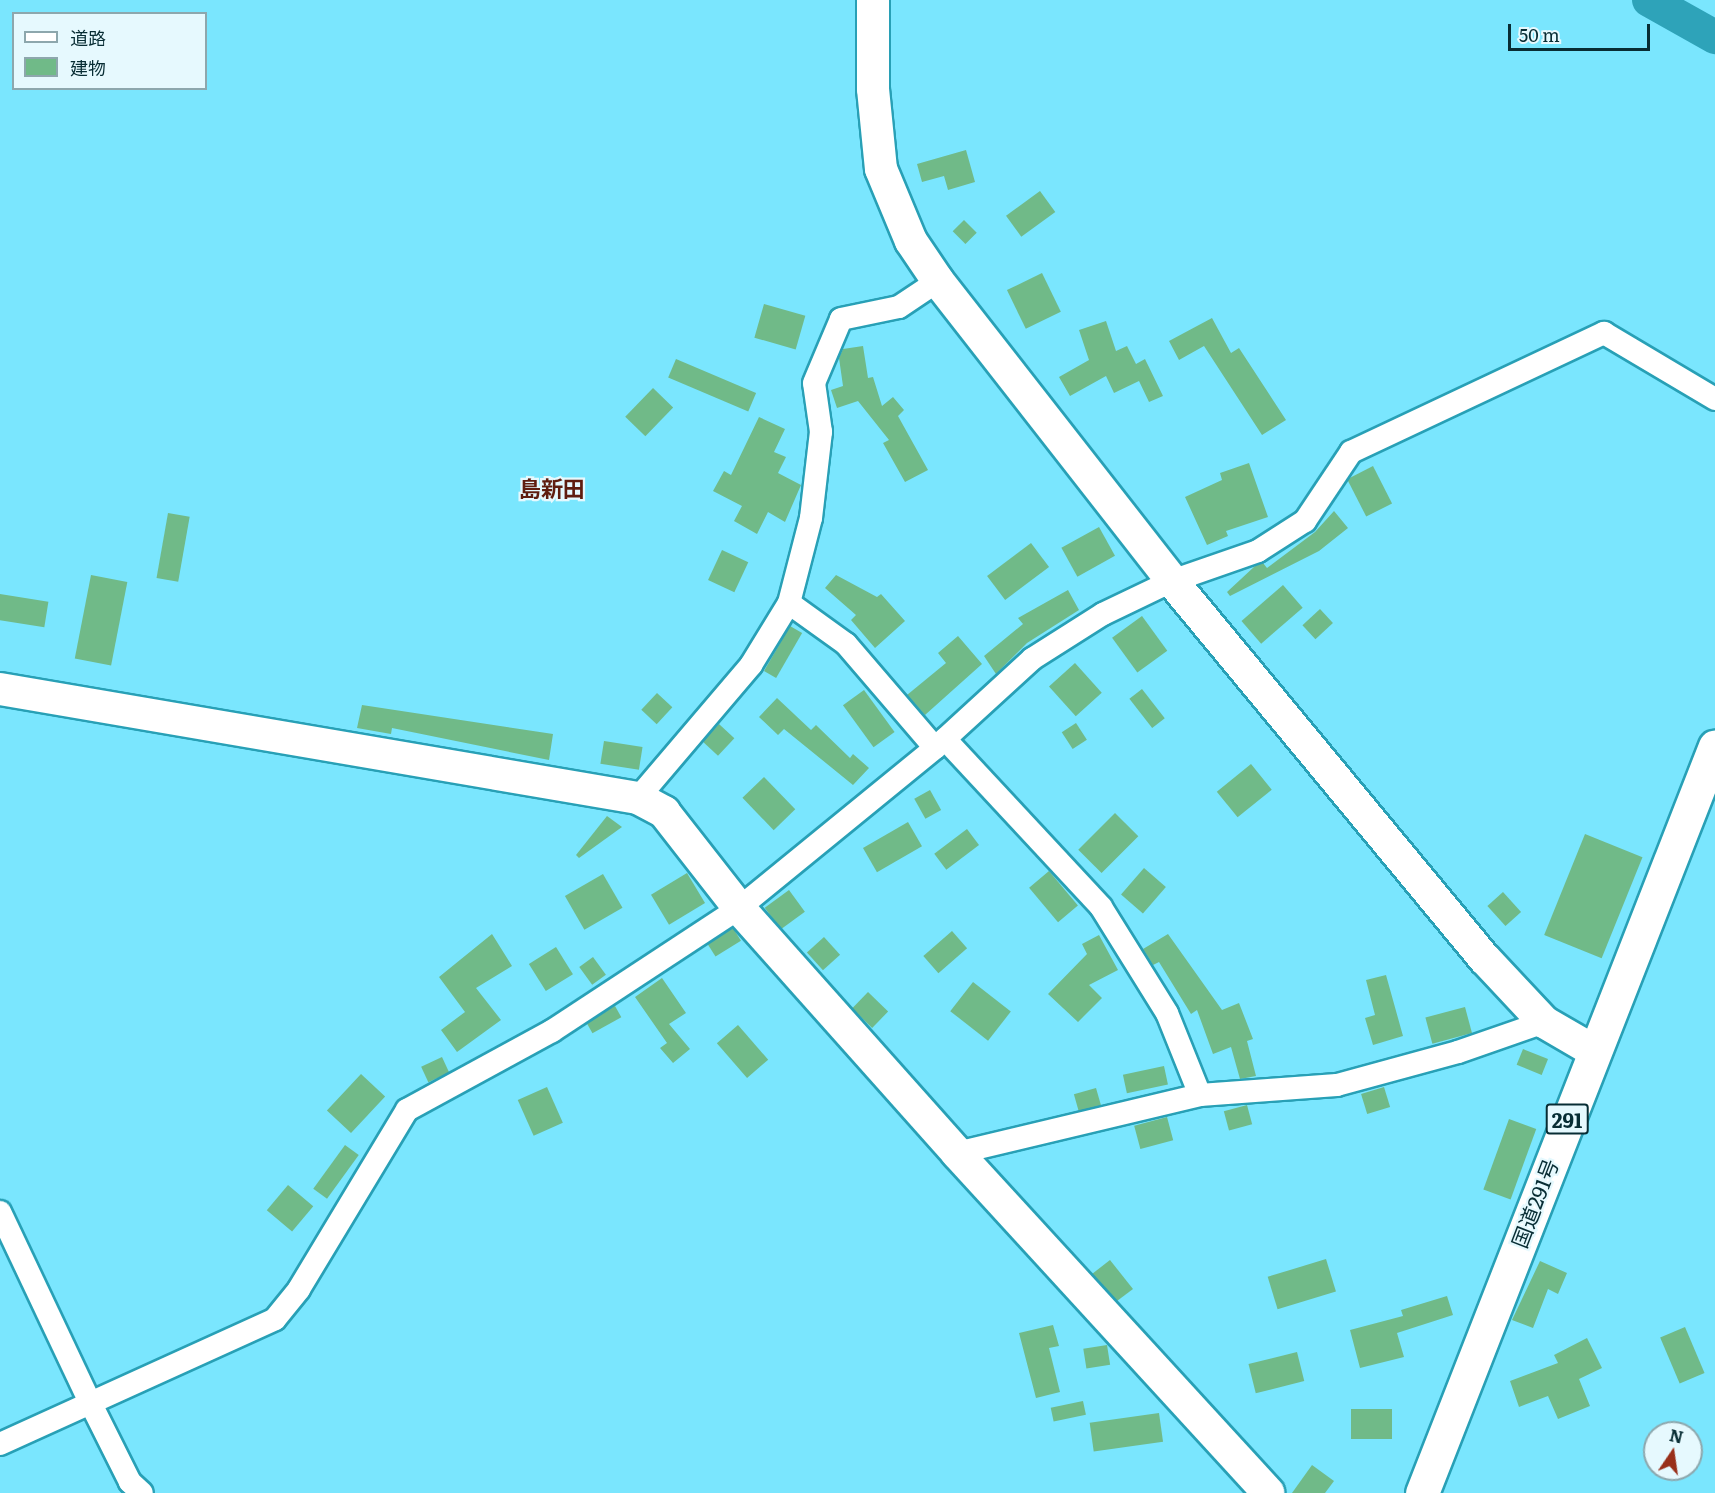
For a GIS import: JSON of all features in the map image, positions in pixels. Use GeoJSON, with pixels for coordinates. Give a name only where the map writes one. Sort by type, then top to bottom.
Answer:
{"type":"FeatureCollection","features":[{"type":"Feature","properties":{"kind":"highway","name":"国道291号"},"geometry":{"type":"LineString","coordinates":[[1422,1493],[1715,746]]}},
{"type":"Feature","properties":{"kind":"street"},"geometry":{"type":"LineString","coordinates":[[873,0],[873,89],[881,169],[911,241],[938,281],[1172,581],[1485,959],[1544,1022],[1594,1051]]}},
{"type":"Feature","properties":{"kind":"street"},"geometry":{"type":"LineString","coordinates":[[638,798],[751,664],[789,603],[812,518],[821,432],[814,383],[824,354],[841,319],[899,307],[938,281]]}},
{"type":"Feature","properties":{"kind":"street"},"geometry":{"type":"LineString","coordinates":[[0,1444],[275,1319],[298,1289],[407,1110],[552,1031],[739,908],[940,743],[1032,659],[1103,614],[1172,581],[1258,551],[1305,521],[1351,452],[1604,333],[1715,399]]}},
{"type":"Feature","properties":{"kind":"street"},"geometry":{"type":"LineString","coordinates":[[789,603],[846,644],[1101,907],[1167,1013],[1200,1095]]}},
{"type":"Feature","properties":{"kind":"street"},"geometry":{"type":"LineString","coordinates":[[0,689],[638,798],[664,812],[739,908],[957,1153],[1269,1493]]}},
{"type":"Feature","properties":{"kind":"street"},"geometry":{"type":"LineString","coordinates":[[957,1153],[1200,1095],[1337,1085],[1458,1052],[1544,1022]]}},
{"type":"Feature","properties":{"kind":"street"},"geometry":{"type":"LineString","coordinates":[[0,1212],[130,1482],[142,1493]]}},
{"type":"Feature","properties":{"kind":"building"},"geometry":{"type":"Polygon","coordinates":[[[966,150],[975,182],[948,190],[944,176],[922,182],[917,164],[966,150]]]}},
{"type":"Feature","properties":{"kind":"building"},"geometry":{"type":"Polygon","coordinates":[[[1040,191],[1055,212],[1021,237],[1006,216],[1040,191]]]}},
{"type":"Feature","properties":{"kind":"building"},"geometry":{"type":"Polygon","coordinates":[[[964,220],[977,233],[965,244],[953,231],[964,220]]]}},
{"type":"Feature","properties":{"kind":"building"},"geometry":{"type":"Polygon","coordinates":[[[1042,273],[1061,312],[1026,329],[1007,290],[1042,273]]]}},
{"type":"Feature","properties":{"kind":"building"},"geometry":{"type":"Polygon","coordinates":[[[764,304],[805,316],[796,349],[754,338],[764,304]]]}},
{"type":"Feature","properties":{"kind":"building"},"geometry":{"type":"Polygon","coordinates":[[[1212,318],[1231,353],[1239,348],[1286,420],[1262,435],[1204,346],[1179,360],[1169,341],[1212,318]]]}},
{"type":"Feature","properties":{"kind":"building"},"geometry":{"type":"Polygon","coordinates":[[[1106,321],[1116,351],[1127,346],[1136,364],[1145,359],[1163,396],[1149,402],[1139,381],[1114,393],[1106,376],[1070,396],[1059,377],[1089,360],[1079,330],[1106,321]]]}},
{"type":"Feature","properties":{"kind":"building"},"geometry":{"type":"Polygon","coordinates":[[[863,346],[868,378],[873,377],[882,406],[893,397],[904,410],[898,416],[928,470],[905,482],[883,443],[889,440],[858,401],[837,408],[831,390],[843,386],[839,358],[843,349],[863,346]]]}},
{"type":"Feature","properties":{"kind":"building"},"geometry":{"type":"Polygon","coordinates":[[[676,359],[756,393],[748,411],[668,377],[676,359]]]}},
{"type":"Feature","properties":{"kind":"building"},"geometry":{"type":"Polygon","coordinates":[[[653,388],[673,407],[645,436],[625,417],[653,388]]]}},
{"type":"Feature","properties":{"kind":"building"},"geometry":{"type":"Polygon","coordinates":[[[759,417],[785,429],[774,452],[786,457],[778,473],[801,485],[785,522],[768,512],[757,534],[734,521],[742,506],[713,491],[724,471],[731,475],[759,417]]]}},
{"type":"Feature","properties":{"kind":"building"},"geometry":{"type":"Polygon","coordinates":[[[1249,463],[1268,517],[1226,531],[1228,536],[1207,545],[1185,497],[1222,480],[1220,473],[1249,463]]]}},
{"type":"Feature","properties":{"kind":"building"},"geometry":{"type":"Polygon","coordinates":[[[1373,466],[1392,503],[1366,517],[1347,479],[1373,466]]]}},
{"type":"Feature","properties":{"kind":"building"},"geometry":{"type":"Polygon","coordinates":[[[1334,511],[1348,528],[1319,551],[1230,596],[1227,592],[1255,566],[1263,563],[1267,568],[1315,532],[1334,511]]]}},
{"type":"Feature","properties":{"kind":"building"},"geometry":{"type":"Polygon","coordinates":[[[168,513],[190,517],[178,582],[157,578],[168,513]]]}},
{"type":"Feature","properties":{"kind":"building"},"geometry":{"type":"Polygon","coordinates":[[[1099,527],[1115,556],[1077,577],[1061,548],[1099,527]]]}},
{"type":"Feature","properties":{"kind":"building"},"geometry":{"type":"Polygon","coordinates":[[[1031,543],[1049,567],[1005,600],[987,576],[1031,543]]]}},
{"type":"Feature","properties":{"kind":"building"},"geometry":{"type":"Polygon","coordinates":[[[722,550],[748,562],[734,592],[708,580],[722,550]]]}},
{"type":"Feature","properties":{"kind":"building"},"geometry":{"type":"Polygon","coordinates":[[[91,575],[127,582],[111,665],[75,658],[91,575]]]}},
{"type":"Feature","properties":{"kind":"building"},"geometry":{"type":"Polygon","coordinates":[[[836,575],[877,597],[881,594],[905,621],[875,648],[851,620],[856,615],[825,588],[836,575]]]}},
{"type":"Feature","properties":{"kind":"building"},"geometry":{"type":"Polygon","coordinates":[[[1283,585],[1303,608],[1261,644],[1241,621],[1283,585]]]}},
{"type":"Feature","properties":{"kind":"building"},"geometry":{"type":"Polygon","coordinates":[[[1068,590],[1079,610],[1027,643],[996,674],[984,656],[1023,624],[1018,618],[1068,590]]]}},
{"type":"Feature","properties":{"kind":"building"},"geometry":{"type":"Polygon","coordinates":[[[0,594],[48,602],[44,627],[0,620],[0,594]]]}},
{"type":"Feature","properties":{"kind":"building"},"geometry":{"type":"Polygon","coordinates":[[[1320,609],[1333,623],[1315,639],[1302,625],[1320,609]]]}},
{"type":"Feature","properties":{"kind":"building"},"geometry":{"type":"Polygon","coordinates":[[[1142,616],[1167,651],[1137,673],[1112,638],[1142,616]]]}},
{"type":"Feature","properties":{"kind":"building"},"geometry":{"type":"Polygon","coordinates":[[[790,626],[802,633],[776,678],[764,671],[790,626]]]}},
{"type":"Feature","properties":{"kind":"building"},"geometry":{"type":"Polygon","coordinates":[[[958,636],[982,664],[925,715],[907,695],[946,663],[938,653],[958,636]]]}},
{"type":"Feature","properties":{"kind":"building"},"geometry":{"type":"Polygon","coordinates":[[[1075,663],[1102,693],[1076,716],[1049,686],[1075,663]]]}},
{"type":"Feature","properties":{"kind":"building"},"geometry":{"type":"Polygon","coordinates":[[[1142,689],[1165,718],[1152,728],[1129,699],[1142,689]]]}},
{"type":"Feature","properties":{"kind":"building"},"geometry":{"type":"Polygon","coordinates":[[[864,690],[895,732],[874,747],[843,705],[864,690]]]}},
{"type":"Feature","properties":{"kind":"building"},"geometry":{"type":"Polygon","coordinates":[[[657,693],[672,707],[657,724],[641,710],[657,693]]]}},
{"type":"Feature","properties":{"kind":"building"},"geometry":{"type":"Polygon","coordinates":[[[777,698],[811,730],[816,725],[850,758],[853,754],[869,768],[853,785],[784,729],[778,735],[759,717],[777,698]]]}},
{"type":"Feature","properties":{"kind":"building"},"geometry":{"type":"Polygon","coordinates":[[[362,705],[553,734],[549,760],[392,728],[391,734],[357,728],[362,705]]]}},
{"type":"Feature","properties":{"kind":"building"},"geometry":{"type":"Polygon","coordinates":[[[1076,723],[1087,740],[1073,749],[1062,732],[1076,723]]]}},
{"type":"Feature","properties":{"kind":"building"},"geometry":{"type":"Polygon","coordinates":[[[719,724],[734,738],[718,756],[703,742],[719,724]]]}},
{"type":"Feature","properties":{"kind":"building"},"geometry":{"type":"Polygon","coordinates":[[[604,741],[643,747],[639,770],[600,764],[604,741]]]}},
{"type":"Feature","properties":{"kind":"building"},"geometry":{"type":"Polygon","coordinates":[[[1251,764],[1272,790],[1238,817],[1217,792],[1251,764]]]}},
{"type":"Feature","properties":{"kind":"building"},"geometry":{"type":"Polygon","coordinates":[[[764,777],[795,809],[774,830],[742,798],[764,777]]]}},
{"type":"Feature","properties":{"kind":"building"},"geometry":{"type":"Polygon","coordinates":[[[930,790],[941,810],[925,819],[914,799],[930,790]]]}},
{"type":"Feature","properties":{"kind":"building"},"geometry":{"type":"Polygon","coordinates":[[[1115,813],[1138,836],[1102,873],[1078,850],[1115,813]]]}},
{"type":"Feature","properties":{"kind":"building"},"geometry":{"type":"Polygon","coordinates":[[[607,816],[622,827],[579,858],[576,855],[607,816]]]}},
{"type":"Feature","properties":{"kind":"building"},"geometry":{"type":"Polygon","coordinates":[[[908,822],[922,846],[877,872],[863,848],[908,822]]]}},
{"type":"Feature","properties":{"kind":"building"},"geometry":{"type":"Polygon","coordinates":[[[967,829],[979,845],[946,870],[934,854],[967,829]]]}},
{"type":"Feature","properties":{"kind":"building"},"geometry":{"type":"Polygon","coordinates":[[[1585,834],[1642,857],[1602,958],[1544,935],[1585,834]]]}},
{"type":"Feature","properties":{"kind":"building"},"geometry":{"type":"Polygon","coordinates":[[[1144,868],[1166,887],[1143,913],[1121,894],[1144,868]]]}},
{"type":"Feature","properties":{"kind":"building"},"geometry":{"type":"Polygon","coordinates":[[[1049,871],[1078,905],[1058,922],[1029,888],[1049,871]]]}},
{"type":"Feature","properties":{"kind":"building"},"geometry":{"type":"Polygon","coordinates":[[[687,873],[705,903],[669,925],[651,895],[687,873]]]}},
{"type":"Feature","properties":{"kind":"building"},"geometry":{"type":"Polygon","coordinates":[[[603,874],[622,908],[584,930],[565,896],[603,874]]]}},
{"type":"Feature","properties":{"kind":"building"},"geometry":{"type":"Polygon","coordinates":[[[789,890],[805,912],[781,929],[765,908],[789,890]]]}},
{"type":"Feature","properties":{"kind":"building"},"geometry":{"type":"Polygon","coordinates":[[[1503,892],[1521,912],[1505,926],[1487,906],[1503,892]]]}},
{"type":"Feature","properties":{"kind":"building"},"geometry":{"type":"Polygon","coordinates":[[[733,928],[741,941],[716,957],[708,944],[733,928]]]}},
{"type":"Feature","properties":{"kind":"building"},"geometry":{"type":"Polygon","coordinates":[[[952,931],[967,948],[938,973],[923,956],[952,931]]]}},
{"type":"Feature","properties":{"kind":"building"},"geometry":{"type":"Polygon","coordinates":[[[492,934],[512,966],[476,988],[501,1020],[457,1052],[441,1030],[465,1012],[439,977],[492,934]]]}},
{"type":"Feature","properties":{"kind":"building"},"geometry":{"type":"Polygon","coordinates":[[[1168,934],[1222,1010],[1239,1003],[1253,1039],[1247,1041],[1256,1076],[1240,1079],[1231,1047],[1213,1054],[1197,1010],[1191,1014],[1159,962],[1153,965],[1143,949],[1168,934]]]}},
{"type":"Feature","properties":{"kind":"building"},"geometry":{"type":"Polygon","coordinates":[[[1099,935],[1118,970],[1089,985],[1102,998],[1078,1022],[1048,994],[1087,954],[1082,944],[1099,935]]]}},
{"type":"Feature","properties":{"kind":"building"},"geometry":{"type":"Polygon","coordinates":[[[824,937],[840,955],[823,970],[807,952],[824,937]]]}},
{"type":"Feature","properties":{"kind":"building"},"geometry":{"type":"Polygon","coordinates":[[[556,947],[573,974],[546,991],[529,964],[556,947]]]}},
{"type":"Feature","properties":{"kind":"building"},"geometry":{"type":"Polygon","coordinates":[[[593,957],[606,975],[592,985],[579,967],[593,957]]]}},
{"type":"Feature","properties":{"kind":"building"},"geometry":{"type":"Polygon","coordinates":[[[1386,975],[1403,1036],[1373,1045],[1365,1018],[1375,1015],[1366,980],[1386,975]]]}},
{"type":"Feature","properties":{"kind":"building"},"geometry":{"type":"Polygon","coordinates":[[[662,978],[686,1013],[669,1024],[690,1049],[673,1063],[660,1048],[667,1043],[635,997],[662,978]]]}},
{"type":"Feature","properties":{"kind":"building"},"geometry":{"type":"Polygon","coordinates":[[[973,982],[1011,1012],[988,1041],[950,1011],[973,982]]]}},
{"type":"Feature","properties":{"kind":"building"},"geometry":{"type":"Polygon","coordinates":[[[868,992],[888,1011],[872,1028],[852,1009],[868,992]]]}},
{"type":"Feature","properties":{"kind":"building"},"geometry":{"type":"Polygon","coordinates":[[[615,1006],[621,1017],[592,1033],[586,1022],[615,1006]]]}},
{"type":"Feature","properties":{"kind":"building"},"geometry":{"type":"Polygon","coordinates":[[[1465,1007],[1472,1033],[1432,1044],[1425,1018],[1465,1007]]]}},
{"type":"Feature","properties":{"kind":"building"},"geometry":{"type":"Polygon","coordinates":[[[738,1025],[768,1060],[747,1078],[717,1043],[738,1025]]]}},
{"type":"Feature","properties":{"kind":"building"},"geometry":{"type":"Polygon","coordinates":[[[1523,1049],[1548,1059],[1542,1075],[1517,1065],[1523,1049]]]}},
{"type":"Feature","properties":{"kind":"building"},"geometry":{"type":"Polygon","coordinates":[[[442,1057],[449,1072],[428,1082],[421,1067],[442,1057]]]}},
{"type":"Feature","properties":{"kind":"building"},"geometry":{"type":"Polygon","coordinates":[[[1164,1066],[1168,1085],[1127,1093],[1123,1075],[1164,1066]]]}},
{"type":"Feature","properties":{"kind":"building"},"geometry":{"type":"Polygon","coordinates":[[[361,1074],[385,1097],[351,1133],[327,1111],[361,1074]]]}},
{"type":"Feature","properties":{"kind":"building"},"geometry":{"type":"Polygon","coordinates":[[[547,1087],[563,1123],[534,1136],[518,1100],[547,1087]]]}},
{"type":"Feature","properties":{"kind":"building"},"geometry":{"type":"Polygon","coordinates":[[[1384,1087],[1390,1107],[1367,1114],[1361,1094],[1384,1087]]]}},
{"type":"Feature","properties":{"kind":"building"},"geometry":{"type":"Polygon","coordinates":[[[1096,1088],[1101,1105],[1079,1112],[1074,1094],[1096,1088]]]}},
{"type":"Feature","properties":{"kind":"building"},"geometry":{"type":"Polygon","coordinates":[[[1247,1105],[1252,1124],[1229,1131],[1224,1111],[1247,1105]]]}},
{"type":"Feature","properties":{"kind":"building"},"geometry":{"type":"Polygon","coordinates":[[[1167,1117],[1173,1140],[1140,1149],[1134,1126],[1167,1117]]]}},
{"type":"Feature","properties":{"kind":"building"},"geometry":{"type":"Polygon","coordinates":[[[1509,1119],[1536,1129],[1511,1199],[1483,1189],[1509,1119]]]}},
{"type":"Feature","properties":{"kind":"building"},"geometry":{"type":"Polygon","coordinates":[[[345,1145],[359,1155],[327,1199],[313,1189],[345,1145]]]}},
{"type":"Feature","properties":{"kind":"building"},"geometry":{"type":"Polygon","coordinates":[[[288,1185],[313,1206],[292,1231],[267,1210],[288,1185]]]}},
{"type":"Feature","properties":{"kind":"building"},"geometry":{"type":"Polygon","coordinates":[[[1326,1259],[1336,1292],[1278,1309],[1268,1277],[1326,1259]]]}},
{"type":"Feature","properties":{"kind":"building"},"geometry":{"type":"Polygon","coordinates":[[[1110,1260],[1133,1289],[1117,1301],[1092,1274],[1110,1260]]]}},
{"type":"Feature","properties":{"kind":"building"},"geometry":{"type":"Polygon","coordinates":[[[1540,1261],[1567,1273],[1558,1294],[1548,1289],[1533,1328],[1512,1320],[1540,1261]]]}},
{"type":"Feature","properties":{"kind":"building"},"geometry":{"type":"Polygon","coordinates":[[[1447,1296],[1453,1315],[1397,1333],[1404,1357],[1360,1368],[1350,1330],[1403,1316],[1401,1310],[1447,1296]]]}},
{"type":"Feature","properties":{"kind":"building"},"geometry":{"type":"Polygon","coordinates":[[[1053,1325],[1059,1346],[1049,1348],[1060,1392],[1036,1398],[1019,1333],[1053,1325]]]}},
{"type":"Feature","properties":{"kind":"building"},"geometry":{"type":"Polygon","coordinates":[[[1685,1327],[1705,1373],[1680,1384],[1660,1338],[1685,1327]]]}},
{"type":"Feature","properties":{"kind":"building"},"geometry":{"type":"Polygon","coordinates":[[[1587,1338],[1602,1368],[1579,1379],[1590,1406],[1558,1419],[1548,1396],[1519,1407],[1510,1381],[1558,1363],[1554,1355],[1587,1338]]]}},
{"type":"Feature","properties":{"kind":"building"},"geometry":{"type":"Polygon","coordinates":[[[1107,1345],[1110,1365],[1086,1369],[1083,1349],[1107,1345]]]}},
{"type":"Feature","properties":{"kind":"building"},"geometry":{"type":"Polygon","coordinates":[[[1297,1352],[1304,1381],[1256,1393],[1248,1364],[1297,1352]]]}},
{"type":"Feature","properties":{"kind":"building"},"geometry":{"type":"Polygon","coordinates":[[[1083,1401],[1086,1415],[1054,1422],[1051,1408],[1083,1401]]]}},
{"type":"Feature","properties":{"kind":"building"},"geometry":{"type":"Polygon","coordinates":[[[1351,1409],[1392,1409],[1392,1439],[1351,1439],[1351,1409]]]}},
{"type":"Feature","properties":{"kind":"building"},"geometry":{"type":"Polygon","coordinates":[[[1159,1413],[1163,1442],[1094,1451],[1090,1423],[1159,1413]]]}},
{"type":"Feature","properties":{"kind":"building"},"geometry":{"type":"Polygon","coordinates":[[[1312,1465],[1334,1481],[1325,1493],[1292,1493],[1312,1465]]]}},
{"type":"Feature","properties":{"kind":"waterway"},"geometry":{"type":"LineString","coordinates":[[1649,0],[1715,37]]}},
{"type":"Feature","properties":{"kind":"district","name":"島新田"},"geometry":{"type":"Point","coordinates":[552,488]}}]}
